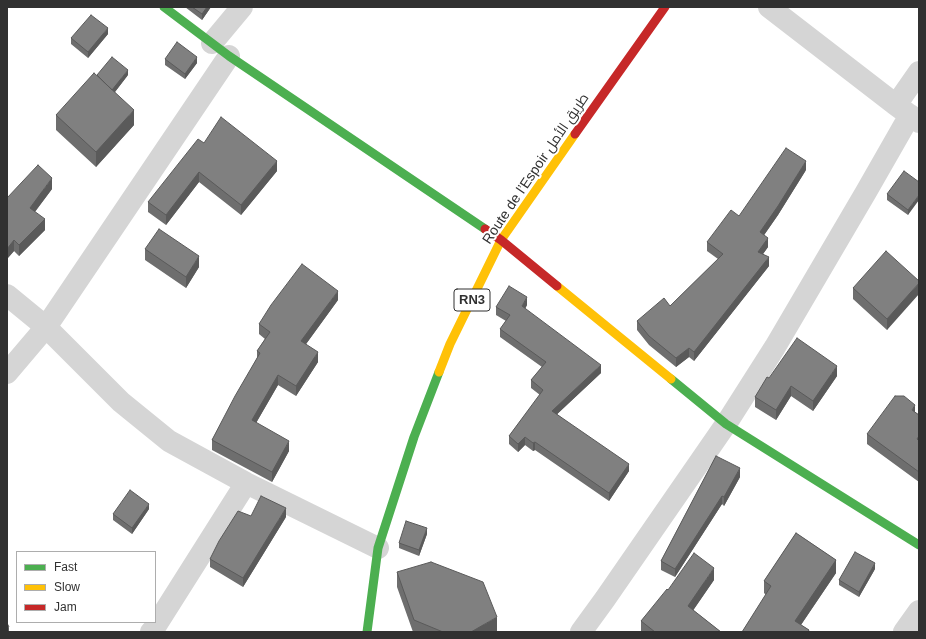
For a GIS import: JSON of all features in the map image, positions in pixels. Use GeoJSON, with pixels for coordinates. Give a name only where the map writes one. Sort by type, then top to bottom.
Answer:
{"type":"FeatureCollection","features":[{"type":"Feature","properties":{"kind":"main road"},"geometry":{"type":"LineString","coordinates":[[164,7],[220,49],[501,240],[726,424],[919,545]]}},
{"type":"Feature","properties":{"kind":"main road","name":"Route de l’Espoir طريق الأمل"},"geometry":{"type":"LineString","coordinates":[[367,632],[378,548],[414,437],[448,352],[501,240],[665,7]]}},
{"type":"Feature","properties":{"kind":"street"},"geometry":{"type":"LineString","coordinates":[[7,373],[46,327],[220,49],[242,7]]}},
{"type":"Feature","properties":{"kind":"street"},"geometry":{"type":"LineString","coordinates":[[769,7],[908,114]]}},
{"type":"Feature","properties":{"kind":"street"},"geometry":{"type":"LineString","coordinates":[[581,632],[726,424],[775,347],[866,192],[908,114],[919,72]]}},
{"type":"Feature","properties":{"kind":"street"},"geometry":{"type":"LineString","coordinates":[[7,295],[46,327],[121,402],[169,442],[246,483],[378,548]]}},
{"type":"Feature","properties":{"kind":"street"},"geometry":{"type":"LineString","coordinates":[[151,632],[246,483]]}},
{"type":"Feature","properties":{"kind":"street"},"geometry":{"type":"LineString","coordinates":[[904,632],[919,611]]}},
{"type":"Feature","properties":{"kind":"building"},"geometry":{"type":"Polygon","coordinates":[[[192,7],[207,7],[202,14],[192,7]]]}},
{"type":"Feature","properties":{"kind":"building"},"geometry":{"type":"Polygon","coordinates":[[[91,15],[108,28],[88,52],[71,38],[91,15]]]}},
{"type":"Feature","properties":{"kind":"building"},"geometry":{"type":"Polygon","coordinates":[[[177,42],[197,57],[185,74],[165,59],[177,42]]]}},
{"type":"Feature","properties":{"kind":"building"},"geometry":{"type":"Polygon","coordinates":[[[112,57],[128,70],[112,90],[97,75],[112,57]]]}},
{"type":"Feature","properties":{"kind":"building"},"geometry":{"type":"Polygon","coordinates":[[[94,73],[134,110],[96,152],[56,115],[94,73]]]}},
{"type":"Feature","properties":{"kind":"building"},"geometry":{"type":"Polygon","coordinates":[[[221,117],[277,161],[241,205],[199,172],[166,215],[148,202],[198,139],[204,143],[221,117]]]}},
{"type":"Feature","properties":{"kind":"building"},"geometry":{"type":"Polygon","coordinates":[[[786,148],[806,161],[760,232],[768,238],[758,252],[769,257],[694,352],[689,348],[676,358],[649,336],[637,321],[664,298],[670,306],[723,254],[707,242],[731,210],[739,216],[786,148]]]}},
{"type":"Feature","properties":{"kind":"building"},"geometry":{"type":"Polygon","coordinates":[[[38,165],[52,178],[30,208],[45,219],[19,245],[14,240],[7,249],[7,198],[38,165]]]}},
{"type":"Feature","properties":{"kind":"building"},"geometry":{"type":"Polygon","coordinates":[[[904,171],[919,182],[919,195],[908,210],[887,194],[904,171]]]}},
{"type":"Feature","properties":{"kind":"building"},"geometry":{"type":"Polygon","coordinates":[[[159,229],[199,256],[186,277],[145,249],[159,229]]]}},
{"type":"Feature","properties":{"kind":"building"},"geometry":{"type":"Polygon","coordinates":[[[886,251],[919,281],[919,283],[887,319],[853,288],[886,251]]]}},
{"type":"Feature","properties":{"kind":"building"},"geometry":{"type":"Polygon","coordinates":[[[302,264],[338,291],[301,341],[318,352],[296,386],[278,375],[252,420],[289,441],[272,472],[212,440],[260,353],[257,351],[270,332],[259,324],[271,305],[302,264]]]}},
{"type":"Feature","properties":{"kind":"building"},"geometry":{"type":"Polygon","coordinates":[[[509,286],[527,297],[522,306],[601,365],[552,411],[629,464],[609,493],[535,442],[533,443],[525,437],[518,444],[509,436],[543,390],[531,380],[546,362],[500,329],[510,315],[496,307],[509,286]]]}},
{"type":"Feature","properties":{"kind":"building"},"geometry":{"type":"Polygon","coordinates":[[[797,338],[837,366],[813,401],[791,386],[776,410],[755,397],[767,377],[769,378],[797,338]]]}},
{"type":"Feature","properties":{"kind":"building"},"geometry":{"type":"Polygon","coordinates":[[[895,396],[904,396],[915,405],[912,410],[919,415],[919,436],[917,439],[919,441],[919,472],[867,434],[895,396]]]}},
{"type":"Feature","properties":{"kind":"building"},"geometry":{"type":"Polygon","coordinates":[[[716,456],[740,468],[724,497],[722,496],[675,569],[661,561],[716,456]]]}},
{"type":"Feature","properties":{"kind":"building"},"geometry":{"type":"Polygon","coordinates":[[[130,490],[149,504],[132,528],[113,514],[130,490]]]}},
{"type":"Feature","properties":{"kind":"building"},"geometry":{"type":"Polygon","coordinates":[[[261,496],[286,508],[243,578],[210,559],[219,541],[238,511],[251,516],[261,496]]]}},
{"type":"Feature","properties":{"kind":"building"},"geometry":{"type":"Polygon","coordinates":[[[406,521],[427,528],[419,550],[399,543],[406,521]]]}},
{"type":"Feature","properties":{"kind":"building"},"geometry":{"type":"Polygon","coordinates":[[[796,533],[836,560],[795,621],[809,630],[808,632],[742,632],[771,586],[764,581],[796,533]]]}},
{"type":"Feature","properties":{"kind":"building"},"geometry":{"type":"Polygon","coordinates":[[[855,552],[875,563],[859,592],[839,580],[855,552]]]}},
{"type":"Feature","properties":{"kind":"building"},"geometry":{"type":"Polygon","coordinates":[[[694,553],[714,568],[688,606],[721,632],[655,632],[641,621],[667,589],[668,590],[694,553]]]}},
{"type":"Feature","properties":{"kind":"building"},"geometry":{"type":"Polygon","coordinates":[[[431,562],[483,582],[497,617],[471,632],[443,632],[414,620],[397,572],[431,562]]]}},
{"type":"Feature","properties":{"kind":"traffic: fast"},"geometry":{"type":"LineString","coordinates":[[164,7],[229,56],[485,229]]}},
{"type":"Feature","properties":{"kind":"traffic: fast"},"geometry":{"type":"LineString","coordinates":[[367,632],[378,548],[414,437],[439,372]]}},
{"type":"Feature","properties":{"kind":"traffic: fast"},"geometry":{"type":"LineString","coordinates":[[671,379],[726,424],[919,545]]}},
{"type":"Feature","properties":{"kind":"traffic: slow"},"geometry":{"type":"LineString","coordinates":[[439,372],[450,344],[501,240],[575,134]]}},
{"type":"Feature","properties":{"kind":"traffic: slow"},"geometry":{"type":"LineString","coordinates":[[557,286],[671,379]]}},
{"type":"Feature","properties":{"kind":"traffic: jam"},"geometry":{"type":"LineString","coordinates":[[575,134],[665,7]]}},
{"type":"Feature","properties":{"kind":"traffic: jam"},"geometry":{"type":"LineString","coordinates":[[485,229],[501,240],[557,286]]}}]}
